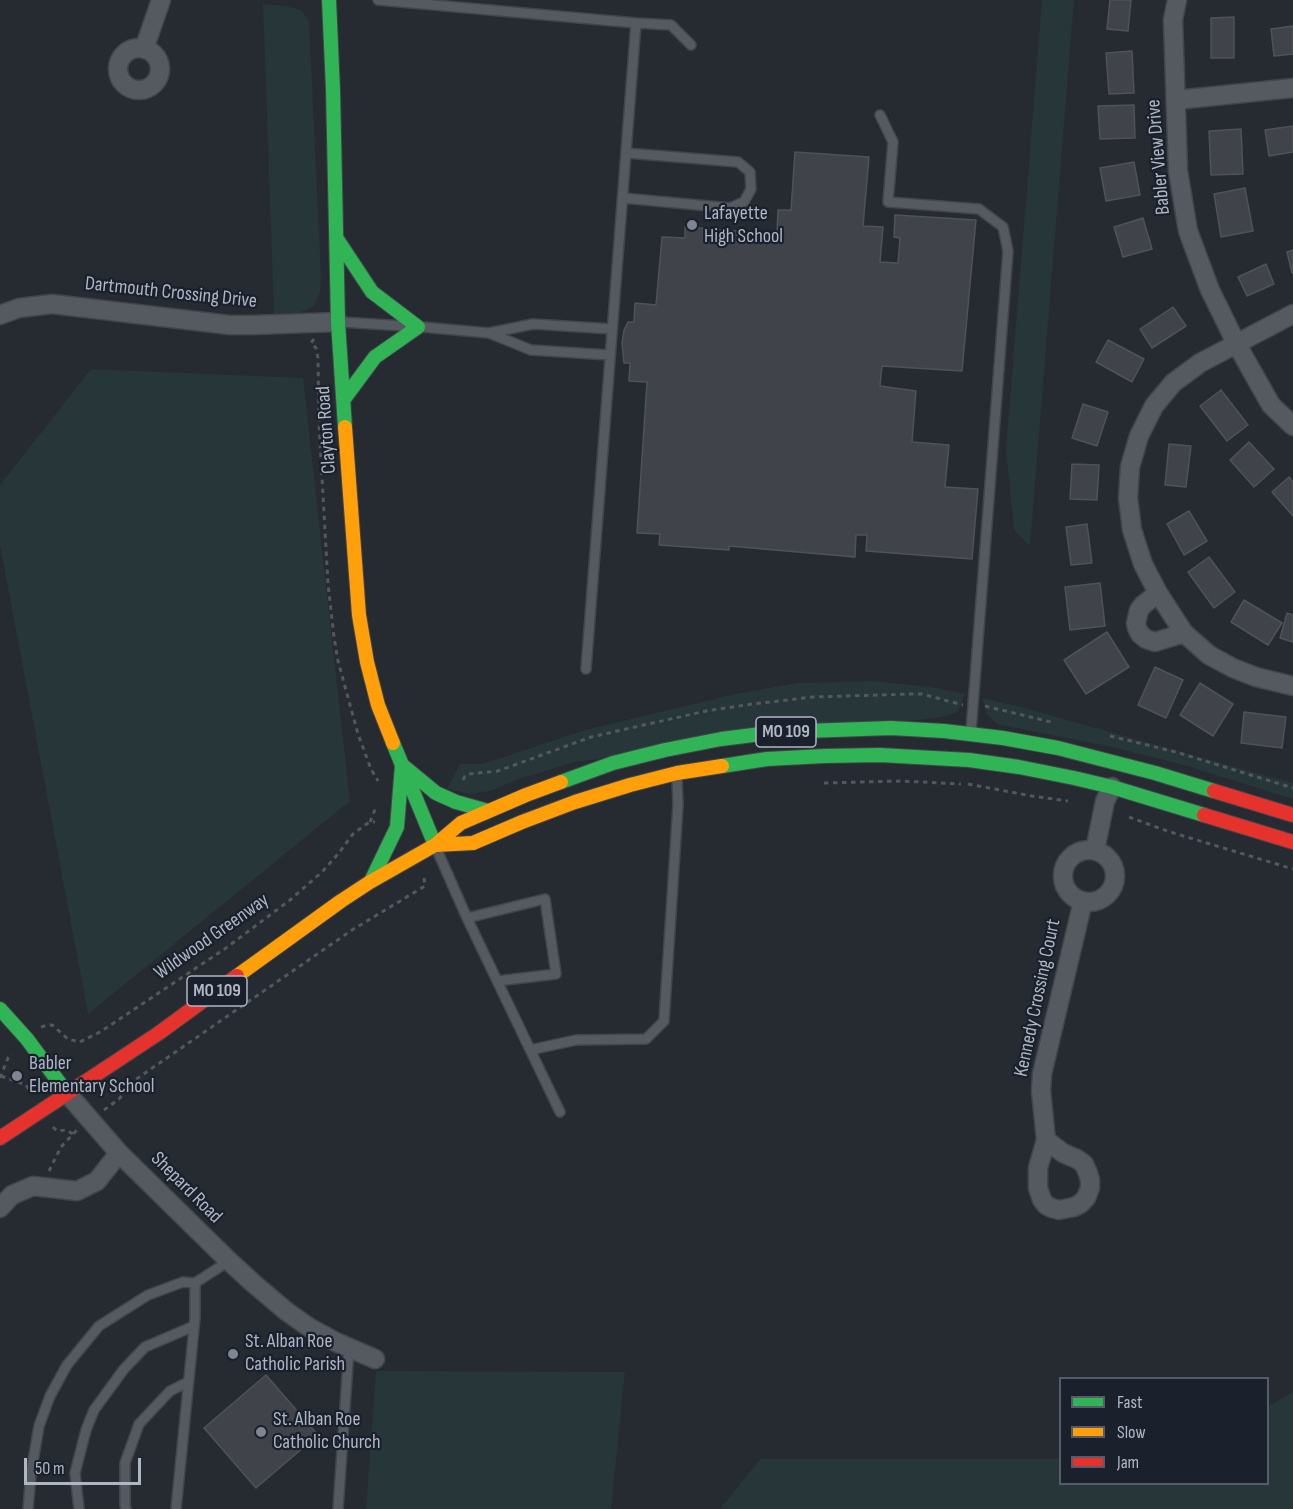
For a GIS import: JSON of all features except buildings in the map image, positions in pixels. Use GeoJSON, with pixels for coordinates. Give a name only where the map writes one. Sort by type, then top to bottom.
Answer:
{"type":"FeatureCollection","features":[{"type":"Feature","properties":{"kind":"main road","name":"Clayton Road"},"geometry":{"type":"LineString","coordinates":[[329,0],[338,322],[359,615],[367,662],[378,705],[435,845]]}},
{"type":"Feature","properties":{"kind":"main road"},"geometry":{"type":"LineString","coordinates":[[336,238],[372,292],[418,327],[375,357],[344,399]]}},
{"type":"Feature","properties":{"kind":"main road","name":"MO 109"},"geometry":{"type":"LineString","coordinates":[[0,1138],[159,1033],[341,901],[435,845],[461,823],[526,795],[613,763],[665,750],[777,732],[891,728],[970,747],[1019,768],[1112,787],[1293,842]]}},
{"type":"Feature","properties":{"kind":"main road","name":"MO 109"},"geometry":{"type":"LineString","coordinates":[[435,845],[473,843],[575,802],[677,773],[767,759],[880,754],[930,757],[970,747],[1058,748],[1155,772],[1293,815]]}},
{"type":"Feature","properties":{"kind":"main road"},"geometry":{"type":"LineString","coordinates":[[402,765],[436,793],[456,802],[488,811]]}},
{"type":"Feature","properties":{"kind":"main road"},"geometry":{"type":"LineString","coordinates":[[370,882],[397,827],[402,765]]}},
{"type":"Feature","properties":{"kind":"main road"},"geometry":{"type":"LineString","coordinates":[[1112,787],[1155,772]]}},
{"type":"Feature","properties":{"kind":"main road","name":"Shepard Road"},"geometry":{"type":"LineString","coordinates":[[0,1009],[67,1093]]}},
{"type":"Feature","properties":{"kind":"street"},"geometry":{"type":"LineString","coordinates":[[144,49],[161,0]]}},
{"type":"Feature","properties":{"kind":"street","name":"Babler View Drive"},"geometry":{"type":"LineString","coordinates":[[1177,0],[1173,20],[1178,171],[1188,231],[1210,290],[1236,343],[1271,405],[1293,426]]}},
{"type":"Feature","properties":{"kind":"street"},"geometry":{"type":"LineString","coordinates":[[1176,100],[1293,88]]}},
{"type":"Feature","properties":{"kind":"street","name":"Dartmouth Crossing Drive"},"geometry":{"type":"LineString","coordinates":[[0,315],[52,303],[230,325],[338,322]]}},
{"type":"Feature","properties":{"kind":"street"},"geometry":{"type":"LineString","coordinates":[[1293,314],[1200,363],[1173,383],[1154,406],[1139,436],[1130,467],[1128,498],[1132,530],[1143,564],[1158,593],[1184,633],[1209,655],[1233,668],[1293,686]]}},
{"type":"Feature","properties":{"kind":"street"},"geometry":{"type":"LineString","coordinates":[[1158,593],[1139,610],[1137,628],[1140,634],[1155,642],[1184,633]]}},
{"type":"Feature","properties":{"kind":"street"},"geometry":{"type":"LineString","coordinates":[[1095,850],[1104,808],[1112,787]]}},
{"type":"Feature","properties":{"kind":"street"},"geometry":{"type":"LineString","coordinates":[[1095,850],[1106,855],[1113,864],[1115,882],[1105,897],[1094,901],[1083,901],[1068,890],[1063,879],[1065,866],[1077,852],[1095,850]]}},
{"type":"Feature","properties":{"kind":"street","name":"Kennedy Crossing Court"},"geometry":{"type":"LineString","coordinates":[[1046,1140],[1041,1091],[1042,1074],[1083,901]]}},
{"type":"Feature","properties":{"kind":"street","name":"Shepard Road"},"geometry":{"type":"LineString","coordinates":[[67,1093],[119,1153],[229,1261],[286,1311],[310,1328],[375,1359]]}},
{"type":"Feature","properties":{"kind":"street"},"geometry":{"type":"LineString","coordinates":[[0,1208],[12,1195],[33,1186],[77,1191],[97,1181],[119,1153]]}},
{"type":"Feature","properties":{"kind":"lane"},"geometry":{"type":"LineString","coordinates":[[378,0],[671,25],[691,45]]}},
{"type":"Feature","properties":{"kind":"lane"},"geometry":{"type":"LineString","coordinates":[[586,669],[636,23]]}},
{"type":"Feature","properties":{"kind":"lane"},"geometry":{"type":"LineString","coordinates":[[880,115],[893,142],[888,202],[979,209],[1003,227],[1008,251],[970,747]]}},
{"type":"Feature","properties":{"kind":"lane"},"geometry":{"type":"LineString","coordinates":[[623,198],[730,208],[744,202],[751,189],[750,172],[738,162],[626,153]]}},
{"type":"Feature","properties":{"kind":"lane"},"geometry":{"type":"LineString","coordinates":[[338,322],[489,333],[533,324],[612,329]]}},
{"type":"Feature","properties":{"kind":"lane"},"geometry":{"type":"LineString","coordinates":[[489,333],[531,350],[609,356]]}},
{"type":"Feature","properties":{"kind":"lane"},"geometry":{"type":"LineString","coordinates":[[530,1050],[576,1040],[646,1039],[664,1021],[678,805],[677,773]]}},
{"type":"Feature","properties":{"kind":"lane"},"geometry":{"type":"LineString","coordinates":[[435,845],[467,918],[560,1112]]}},
{"type":"Feature","properties":{"kind":"lane"},"geometry":{"type":"LineString","coordinates":[[467,918],[545,899],[556,974],[497,981]]}},
{"type":"Feature","properties":{"kind":"lane"},"geometry":{"type":"LineString","coordinates":[[28,1509],[39,1426],[50,1396],[67,1365],[99,1326],[148,1295],[183,1282],[195,1283],[229,1261]]}},
{"type":"Feature","properties":{"kind":"lane"},"geometry":{"type":"LineString","coordinates":[[176,1509],[194,1326],[195,1283]]}},
{"type":"Feature","properties":{"kind":"lane"},"geometry":{"type":"LineString","coordinates":[[79,1509],[75,1473],[86,1430],[94,1410],[124,1369],[145,1347],[194,1326]]}},
{"type":"Feature","properties":{"kind":"lane"},"geometry":{"type":"LineString","coordinates":[[338,1509],[349,1348]]}},
{"type":"Feature","properties":{"kind":"lane"},"geometry":{"type":"LineString","coordinates":[[126,1509],[125,1463],[139,1424],[170,1391],[188,1382]]}},
{"type":"Feature","properties":{"kind":"path"},"geometry":{"type":"LineString","coordinates":[[824,783],[901,781],[966,784],[1073,802]]}},
{"type":"Feature","properties":{"kind":"path"},"geometry":{"type":"LineString","coordinates":[[1104,808],[1167,831],[1293,869]]}},
{"type":"Feature","properties":{"kind":"path","name":"Wildwood Greenway"},"geometry":{"type":"LineString","coordinates":[[38,1029],[44,1025],[52,1026],[68,1039],[80,1042],[100,1032],[226,948],[281,907],[322,871],[354,834],[370,822],[380,822]]}},
{"type":"Feature","properties":{"kind":"path"},"geometry":{"type":"LineString","coordinates":[[104,1110],[119,1099],[135,1080],[352,930],[425,886]]}},
{"type":"Feature","properties":{"kind":"path"},"geometry":{"type":"LineString","coordinates":[[18,1049],[8,1058],[0,1077],[26,1085],[30,1090]]}},
{"type":"Feature","properties":{"kind":"path"},"geometry":{"type":"LineString","coordinates":[[52,1125],[57,1131],[66,1130],[73,1134]]}},
{"type":"Feature","properties":{"kind":"path"},"geometry":{"type":"LineString","coordinates":[[44,1187],[55,1157],[81,1127]]}},
{"type":"Feature","properties":{"kind":"shaded area"},"geometry":{"type":"Polygon","coordinates":[[[1042,0],[1074,0],[1030,546],[1014,530],[1006,449],[1042,0]]]}},
{"type":"Feature","properties":{"kind":"shaded area"},"geometry":{"type":"Polygon","coordinates":[[[263,4],[301,10],[309,21],[321,274],[320,293],[314,306],[299,313],[274,314],[263,4]]]}},
{"type":"Feature","properties":{"kind":"shaded area"},"geometry":{"type":"Polygon","coordinates":[[[91,369],[303,378],[350,801],[88,1014],[0,545],[0,485],[91,369]]]}},
{"type":"Feature","properties":{"kind":"shaded area"},"geometry":{"type":"Polygon","coordinates":[[[873,681],[931,687],[965,694],[958,712],[942,717],[575,762],[519,779],[490,791],[470,794],[447,789],[460,764],[483,764],[585,730],[735,694],[797,683],[873,681]]]}},
{"type":"Feature","properties":{"kind":"shaded area"},"geometry":{"type":"Polygon","coordinates":[[[982,698],[1293,783],[1293,799],[1180,764],[1112,747],[997,724],[987,714],[982,698]]]}},
{"type":"Feature","properties":{"kind":"shaded area"},"geometry":{"type":"Polygon","coordinates":[[[376,1371],[625,1372],[611,1509],[366,1509],[376,1371]]]}},
{"type":"Feature","properties":{"kind":"shaded area"},"geometry":{"type":"Polygon","coordinates":[[[1293,1392],[1293,1509],[720,1509],[760,1459],[1059,1459],[1059,1485],[1269,1485],[1269,1405],[1293,1392]]]}},
{"type":"Feature","properties":{"kind":"traffic: fast"},"geometry":{"type":"LineString","coordinates":[[329,0],[338,322],[345,427]]}},
{"type":"Feature","properties":{"kind":"traffic: fast"},"geometry":{"type":"LineString","coordinates":[[337,239],[372,292],[418,327],[375,357],[344,399]]}},
{"type":"Feature","properties":{"kind":"traffic: fast"},"geometry":{"type":"LineString","coordinates":[[561,782],[613,763],[721,739],[777,732],[891,728],[1003,738],[1058,748],[1214,791]]}},
{"type":"Feature","properties":{"kind":"traffic: fast"},"geometry":{"type":"LineString","coordinates":[[393,743],[435,845]]}},
{"type":"Feature","properties":{"kind":"traffic: fast"},"geometry":{"type":"LineString","coordinates":[[722,766],[767,759],[824,756],[880,755],[969,760],[1074,778],[1204,815]]}},
{"type":"Feature","properties":{"kind":"traffic: fast"},"geometry":{"type":"LineString","coordinates":[[402,765],[436,793],[456,802],[488,811]]}},
{"type":"Feature","properties":{"kind":"traffic: fast"},"geometry":{"type":"LineString","coordinates":[[371,881],[397,827],[402,765]]}},
{"type":"Feature","properties":{"kind":"traffic: fast"},"geometry":{"type":"LineString","coordinates":[[0,1009],[27,1039],[67,1093]]}},
{"type":"Feature","properties":{"kind":"traffic: slow"},"geometry":{"type":"LineString","coordinates":[[345,427],[359,615],[367,662],[378,705],[393,743]]}},
{"type":"Feature","properties":{"kind":"traffic: slow"},"geometry":{"type":"LineString","coordinates":[[435,845],[473,843],[575,802],[677,773],[722,766]]}},
{"type":"Feature","properties":{"kind":"traffic: slow"},"geometry":{"type":"LineString","coordinates":[[237,976],[341,901],[435,845],[461,823],[561,782]]}},
{"type":"Feature","properties":{"kind":"traffic: jam"},"geometry":{"type":"LineString","coordinates":[[1214,791],[1293,815]]}},
{"type":"Feature","properties":{"kind":"traffic: jam"},"geometry":{"type":"LineString","coordinates":[[1204,815],[1293,842]]}},
{"type":"Feature","properties":{"kind":"traffic: jam"},"geometry":{"type":"LineString","coordinates":[[0,1138],[159,1033],[237,976]]}},
{"type":"Feature","properties":{"kind":"place","name":"Lafayette High School"},"geometry":{"type":"Point","coordinates":[692,225]}},
{"type":"Feature","properties":{"kind":"place","name":"Babler Elementary School"},"geometry":{"type":"Point","coordinates":[17,1076]}},
{"type":"Feature","properties":{"kind":"place","name":"St. Alban Roe Catholic Parish"},"geometry":{"type":"Point","coordinates":[233,1354]}},
{"type":"Feature","properties":{"kind":"place","name":"St. Alban Roe Catholic Church"},"geometry":{"type":"Point","coordinates":[261,1432]}}]}
